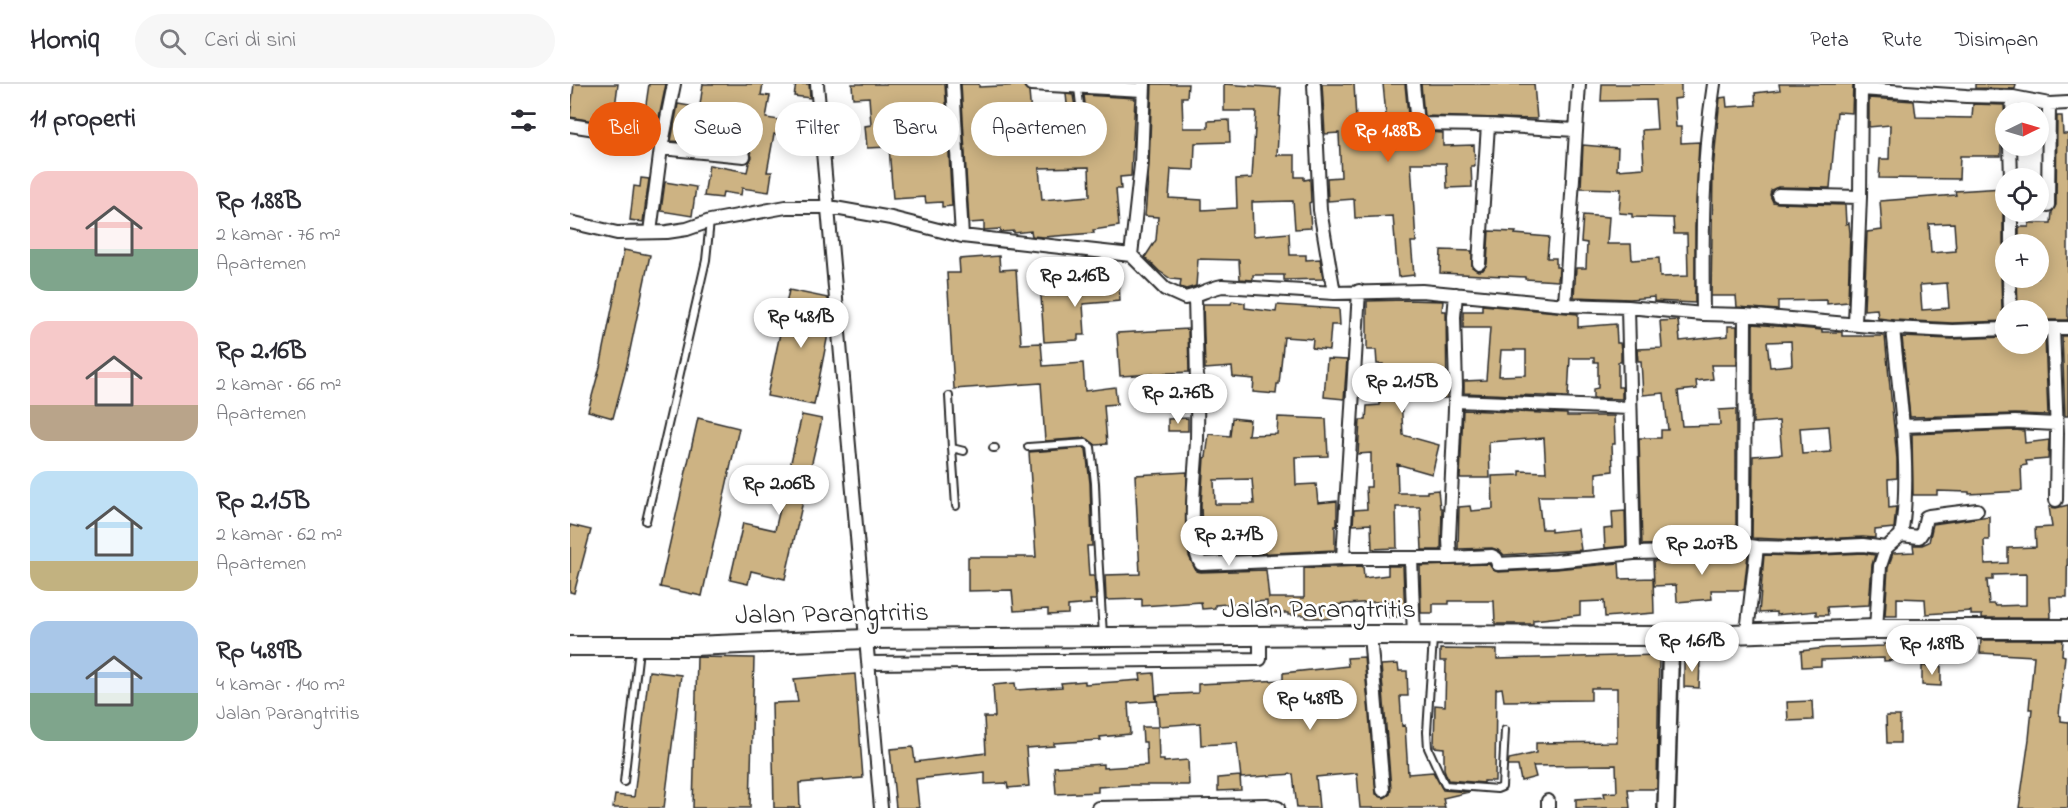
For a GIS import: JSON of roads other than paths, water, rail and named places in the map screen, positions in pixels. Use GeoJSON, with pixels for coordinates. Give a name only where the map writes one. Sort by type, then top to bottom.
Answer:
{"type":"FeatureCollection","features":[{"type":"Feature","properties":{"kind":"main road","name":"Jalan Parangtritis"},"geometry":{"type":"LineString","coordinates":[[570,646],[693,646],[866,639],[1104,639],[1370,635],[1671,636],[1876,628],[2068,629]]}},
{"type":"Feature","properties":{"kind":"street"},"geometry":{"type":"LineString","coordinates":[[673,149],[661,148],[674,84]]}},
{"type":"Feature","properties":{"kind":"street"},"geometry":{"type":"LineString","coordinates":[[817,84],[881,808]]}},
{"type":"Feature","properties":{"kind":"street"},"geometry":{"type":"LineString","coordinates":[[953,84],[962,236]]}},
{"type":"Feature","properties":{"kind":"street"},"geometry":{"type":"LineString","coordinates":[[1031,84],[1078,88],[1144,87],[1141,165],[1131,255]]}},
{"type":"Feature","properties":{"kind":"street"},"geometry":{"type":"LineString","coordinates":[[1314,84],[1320,210],[1334,293]]}},
{"type":"Feature","properties":{"kind":"street"},"geometry":{"type":"LineString","coordinates":[[1413,84],[1417,124],[1576,130]]}},
{"type":"Feature","properties":{"kind":"street"},"geometry":{"type":"LineString","coordinates":[[1565,305],[1579,84]]}},
{"type":"Feature","properties":{"kind":"street"},"geometry":{"type":"LineString","coordinates":[[1703,314],[1704,179],[1714,84]]}},
{"type":"Feature","properties":{"kind":"street"},"geometry":{"type":"LineString","coordinates":[[1856,323],[1861,86],[1966,90],[2039,102]]}},
{"type":"Feature","properties":{"kind":"street"},"geometry":{"type":"LineString","coordinates":[[2013,97],[2013,102]]}},
{"type":"Feature","properties":{"kind":"street"},"geometry":{"type":"LineString","coordinates":[[2049,104],[2068,103]]}},
{"type":"Feature","properties":{"kind":"street"},"geometry":{"type":"LineString","coordinates":[[570,125],[588,127]]}},
{"type":"Feature","properties":{"kind":"street"},"geometry":{"type":"LineString","coordinates":[[1479,263],[1488,125]]}},
{"type":"Feature","properties":{"kind":"street"},"geometry":{"type":"LineString","coordinates":[[650,232],[660,156]]}},
{"type":"Feature","properties":{"kind":"street"},"geometry":{"type":"LineString","coordinates":[[1778,195],[1860,196]]}},
{"type":"Feature","properties":{"kind":"street"},"geometry":{"type":"LineString","coordinates":[[570,222],[617,233],[667,232],[687,230],[710,221],[786,207],[829,207],[891,218],[962,236],[1131,255],[1165,289],[1185,298],[1195,296],[1206,289],[1222,286],[1334,293],[1422,291],[1565,305],[1745,315],[1893,328],[1952,331],[1995,329]]}},
{"type":"Feature","properties":{"kind":"street"},"geometry":{"type":"LineString","coordinates":[[1343,558],[1359,291]]}},
{"type":"Feature","properties":{"kind":"street"},"geometry":{"type":"LineString","coordinates":[[1450,558],[1456,294]]}},
{"type":"Feature","properties":{"kind":"street"},"geometry":{"type":"LineString","coordinates":[[1195,296],[1197,430],[1194,531],[1199,561],[1204,564],[1343,558],[1492,556],[1496,558],[1498,564],[1750,546],[1799,548],[1863,545],[1886,548]]}},
{"type":"Feature","properties":{"kind":"street"},"geometry":{"type":"LineString","coordinates":[[1628,307],[1634,553]]}},
{"type":"Feature","properties":{"kind":"street"},"geometry":{"type":"LineString","coordinates":[[1745,315],[1750,546],[1747,632]]}},
{"type":"Feature","properties":{"kind":"street"},"geometry":{"type":"LineString","coordinates":[[1876,628],[1880,566],[1886,548],[1901,535],[1906,503],[1893,328]]}},
{"type":"Feature","properties":{"kind":"street"},"geometry":{"type":"LineString","coordinates":[[2049,328],[2068,328]]}},
{"type":"Feature","properties":{"kind":"street"},"geometry":{"type":"LineString","coordinates":[[2054,328],[2060,430],[2056,500]]}},
{"type":"Feature","properties":{"kind":"street"},"geometry":{"type":"LineString","coordinates":[[1455,401],[1630,408]]}},
{"type":"Feature","properties":{"kind":"street"},"geometry":{"type":"LineString","coordinates":[[1902,426],[2015,422],[2060,430]]}},
{"type":"Feature","properties":{"kind":"street"},"geometry":{"type":"LineString","coordinates":[[1901,535],[1919,537],[1926,518],[1929,516],[1977,510]]}},
{"type":"Feature","properties":{"kind":"street"},"geometry":{"type":"LineString","coordinates":[[1411,558],[1414,636]]}},
{"type":"Feature","properties":{"kind":"street"},"geometry":{"type":"LineString","coordinates":[[1370,635],[1383,790]]}},
{"type":"Feature","properties":{"kind":"street"},"geometry":{"type":"LineString","coordinates":[[1666,808],[1671,636]]}},
{"type":"Feature","properties":{"kind":"street"},"geometry":{"type":"LineString","coordinates":[[868,663],[1260,659],[1260,637]]}},
{"type":"Feature","properties":{"kind":"street"},"geometry":{"type":"LineString","coordinates":[[1098,808],[1267,805],[1278,808]]}},
{"type":"Feature","properties":{"kind":"lane"},"geometry":{"type":"LineString","coordinates":[[1078,88],[1080,102]]}},
{"type":"Feature","properties":{"kind":"lane"},"geometry":{"type":"LineString","coordinates":[[646,521],[706,260],[710,221]]}},
{"type":"Feature","properties":{"kind":"lane"},"geometry":{"type":"LineString","coordinates":[[949,396],[956,506]]}},
{"type":"Feature","properties":{"kind":"lane"},"geometry":{"type":"LineString","coordinates":[[1028,447],[1090,444],[1095,473],[1104,639]]}},
{"type":"Feature","properties":{"kind":"lane"},"geometry":{"type":"LineString","coordinates":[[952,448],[964,451]]}},
{"type":"Feature","properties":{"kind":"lane"},"geometry":{"type":"LineString","coordinates":[[1433,636],[1428,748],[1445,785],[1497,789],[1502,787],[1504,730]]}},
{"type":"Feature","properties":{"kind":"lane"},"geometry":{"type":"LineString","coordinates":[[624,782],[639,645]]}}]}
